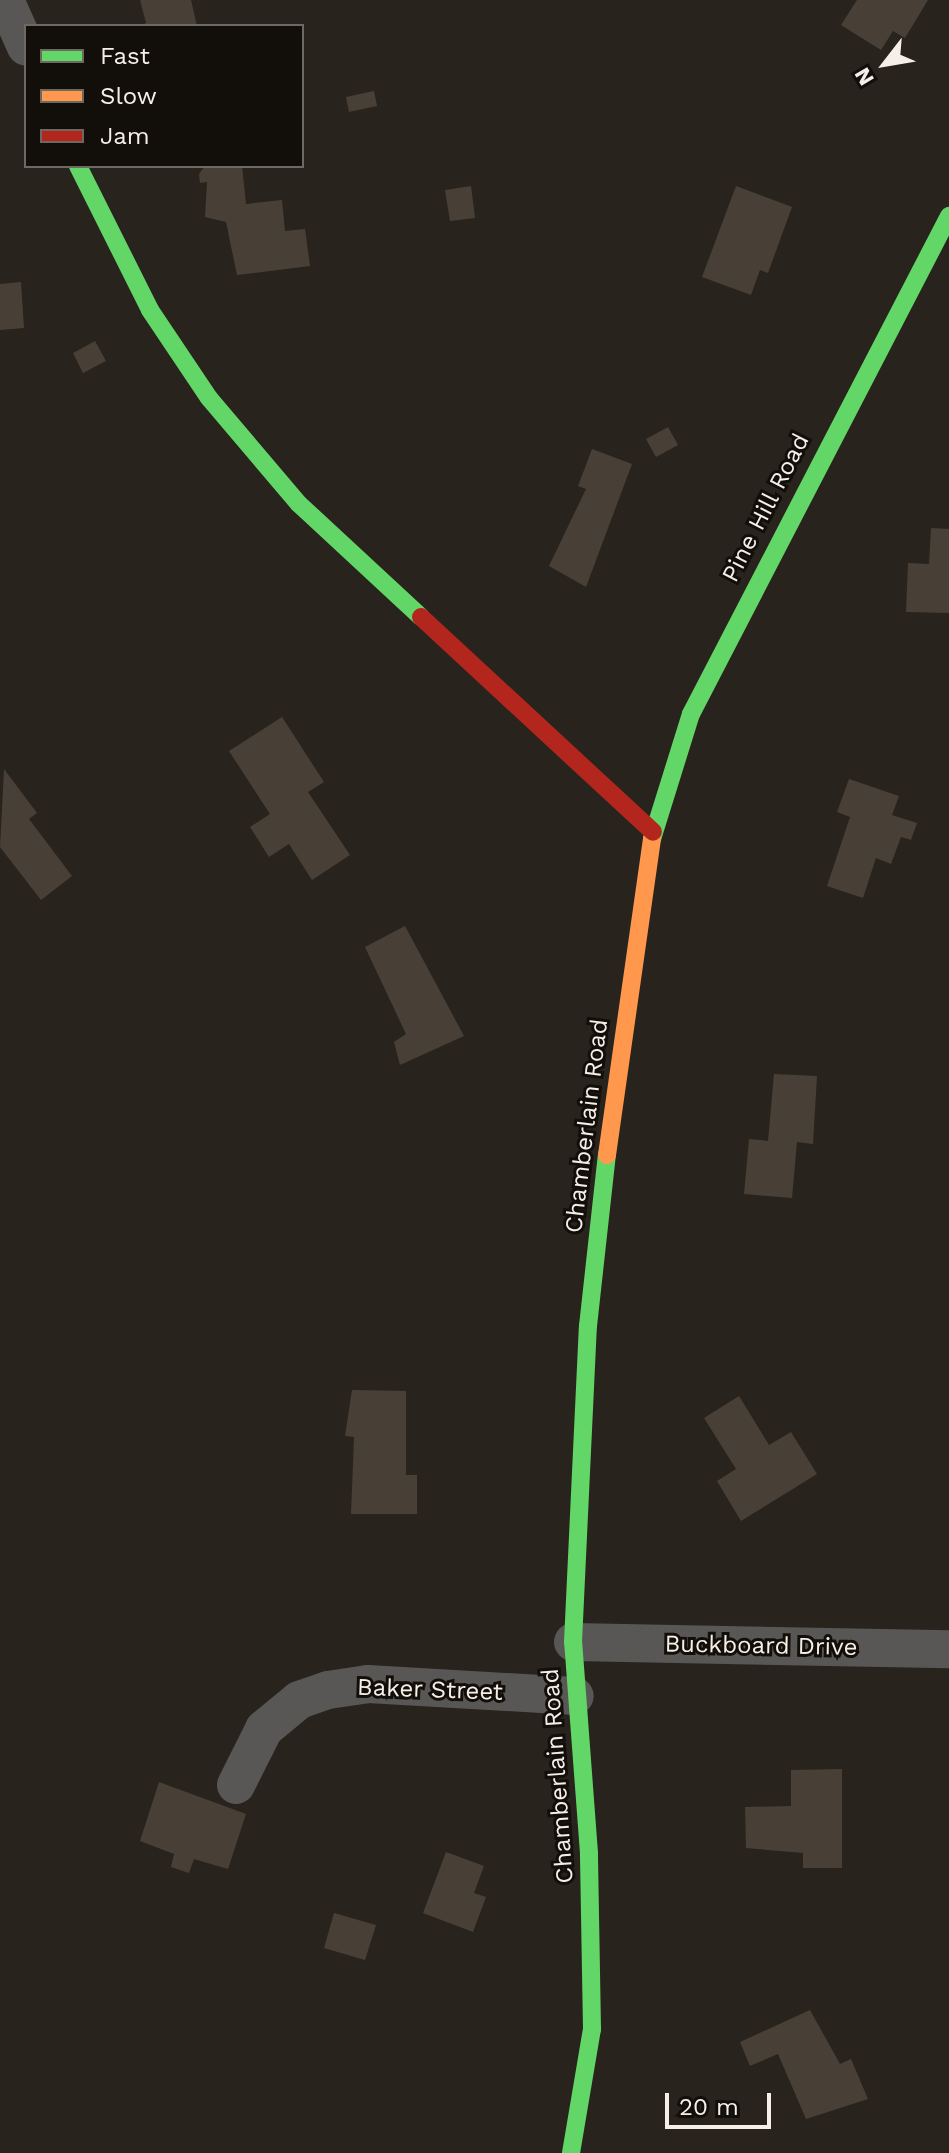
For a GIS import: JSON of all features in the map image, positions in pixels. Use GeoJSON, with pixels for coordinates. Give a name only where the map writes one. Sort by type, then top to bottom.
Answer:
{"type":"FeatureCollection","features":[{"type":"Feature","properties":{"kind":"street"},"geometry":{"type":"LineString","coordinates":[[79,168],[150,310],[209,398],[299,504],[653,832]]}},
{"type":"Feature","properties":{"kind":"street","name":"Pine Hill Road"},"geometry":{"type":"LineString","coordinates":[[653,832],[691,714],[949,216]]}},
{"type":"Feature","properties":{"kind":"street","name":"Chamberlain Road"},"geometry":{"type":"LineString","coordinates":[[571,2153],[592,2029],[589,1853],[573,1642],[588,1326],[629,964],[653,832]]}},
{"type":"Feature","properties":{"kind":"street","name":"Buckboard Drive"},"geometry":{"type":"LineString","coordinates":[[573,1642],[949,1649]]}},
{"type":"Feature","properties":{"kind":"street","name":"Baker Street"},"geometry":{"type":"LineString","coordinates":[[236,1785],[264,1729],[299,1700],[328,1690],[368,1684],[575,1696]]}},
{"type":"Feature","properties":{"kind":"building"},"geometry":{"type":"Polygon","coordinates":[[[140,0],[191,0],[197,24],[144,24],[140,0]]]}},
{"type":"Feature","properties":{"kind":"building"},"geometry":{"type":"Polygon","coordinates":[[[857,0],[928,0],[905,38],[893,31],[881,50],[841,25],[857,0]]]}},
{"type":"Feature","properties":{"kind":"building"},"geometry":{"type":"Polygon","coordinates":[[[374,91],[377,106],[349,112],[346,97],[374,91]]]}},
{"type":"Feature","properties":{"kind":"building"},"geometry":{"type":"Polygon","coordinates":[[[204,168],[242,168],[246,204],[282,200],[285,231],[305,229],[310,266],[237,275],[226,222],[205,217],[207,182],[200,183],[199,174],[204,168]]]}},
{"type":"Feature","properties":{"kind":"building"},"geometry":{"type":"Polygon","coordinates":[[[471,186],[475,218],[450,221],[445,190],[471,186]]]}},
{"type":"Feature","properties":{"kind":"building"},"geometry":{"type":"Polygon","coordinates":[[[736,186],[792,207],[768,273],[760,270],[751,295],[702,277],[736,186]]]}},
{"type":"Feature","properties":{"kind":"building"},"geometry":{"type":"Polygon","coordinates":[[[21,282],[24,328],[0,330],[0,284],[21,282]]]}},
{"type":"Feature","properties":{"kind":"building"},"geometry":{"type":"Polygon","coordinates":[[[95,341],[106,361],[83,373],[73,353],[95,341]]]}},
{"type":"Feature","properties":{"kind":"building"},"geometry":{"type":"Polygon","coordinates":[[[668,427],[678,445],[656,457],[646,439],[668,427]]]}},
{"type":"Feature","properties":{"kind":"building"},"geometry":{"type":"Polygon","coordinates":[[[592,449],[632,464],[586,587],[549,566],[586,489],[578,486],[592,449]]]}},
{"type":"Feature","properties":{"kind":"building"},"geometry":{"type":"Polygon","coordinates":[[[931,528],[949,529],[949,613],[906,612],[908,563],[929,564],[931,528]]]}},
{"type":"Feature","properties":{"kind":"building"},"geometry":{"type":"Polygon","coordinates":[[[282,717],[324,782],[308,792],[350,855],[312,880],[289,844],[269,857],[250,827],[270,814],[229,751],[282,717]]]}},
{"type":"Feature","properties":{"kind":"building"},"geometry":{"type":"Polygon","coordinates":[[[4,769],[37,813],[29,819],[72,876],[41,900],[0,847],[4,769]]]}},
{"type":"Feature","properties":{"kind":"building"},"geometry":{"type":"Polygon","coordinates":[[[849,779],[899,796],[892,815],[917,823],[911,840],[901,837],[891,864],[876,858],[863,898],[827,886],[850,817],[837,812],[849,779]]]}},
{"type":"Feature","properties":{"kind":"building"},"geometry":{"type":"Polygon","coordinates":[[[405,926],[464,1036],[400,1065],[394,1042],[406,1034],[365,947],[405,926]]]}},
{"type":"Feature","properties":{"kind":"building"},"geometry":{"type":"Polygon","coordinates":[[[774,1074],[817,1076],[813,1144],[797,1142],[792,1198],[744,1194],[749,1139],[768,1141],[774,1074]]]}},
{"type":"Feature","properties":{"kind":"building"},"geometry":{"type":"Polygon","coordinates":[[[352,1390],[406,1391],[406,1475],[417,1475],[417,1514],[351,1514],[354,1437],[345,1436],[352,1390]]]}},
{"type":"Feature","properties":{"kind":"building"},"geometry":{"type":"Polygon","coordinates":[[[739,1396],[769,1445],[791,1432],[817,1474],[741,1521],[717,1481],[736,1469],[704,1418],[739,1396]]]}},
{"type":"Feature","properties":{"kind":"building"},"geometry":{"type":"Polygon","coordinates":[[[842,1769],[842,1868],[803,1868],[803,1853],[746,1848],[745,1807],[791,1806],[791,1770],[842,1769]]]}},
{"type":"Feature","properties":{"kind":"building"},"geometry":{"type":"Polygon","coordinates":[[[159,1782],[246,1814],[228,1869],[194,1859],[189,1873],[171,1867],[174,1854],[140,1841],[159,1782]]]}},
{"type":"Feature","properties":{"kind":"building"},"geometry":{"type":"Polygon","coordinates":[[[446,1852],[484,1866],[474,1893],[486,1897],[473,1932],[423,1913],[446,1852]]]}},
{"type":"Feature","properties":{"kind":"building"},"geometry":{"type":"Polygon","coordinates":[[[334,1913],[376,1925],[365,1960],[324,1948],[334,1913]]]}},
{"type":"Feature","properties":{"kind":"building"},"geometry":{"type":"Polygon","coordinates":[[[810,2010],[840,2064],[851,2059],[868,2099],[806,2119],[778,2054],[750,2066],[740,2042],[810,2010]]]}},
{"type":"Feature","properties":{"kind":"traffic: fast"},"geometry":{"type":"LineString","coordinates":[[79,168],[150,310],[209,398],[299,504],[421,617]]}},
{"type":"Feature","properties":{"kind":"traffic: fast"},"geometry":{"type":"LineString","coordinates":[[652,839],[691,714],[949,216]]}},
{"type":"Feature","properties":{"kind":"traffic: fast"},"geometry":{"type":"LineString","coordinates":[[571,2153],[592,2029],[589,1853],[573,1642],[588,1326],[607,1155]]}},
{"type":"Feature","properties":{"kind":"traffic: slow"},"geometry":{"type":"LineString","coordinates":[[607,1155],[652,839]]}},
{"type":"Feature","properties":{"kind":"traffic: jam"},"geometry":{"type":"LineString","coordinates":[[421,617],[653,832]]}}]}
